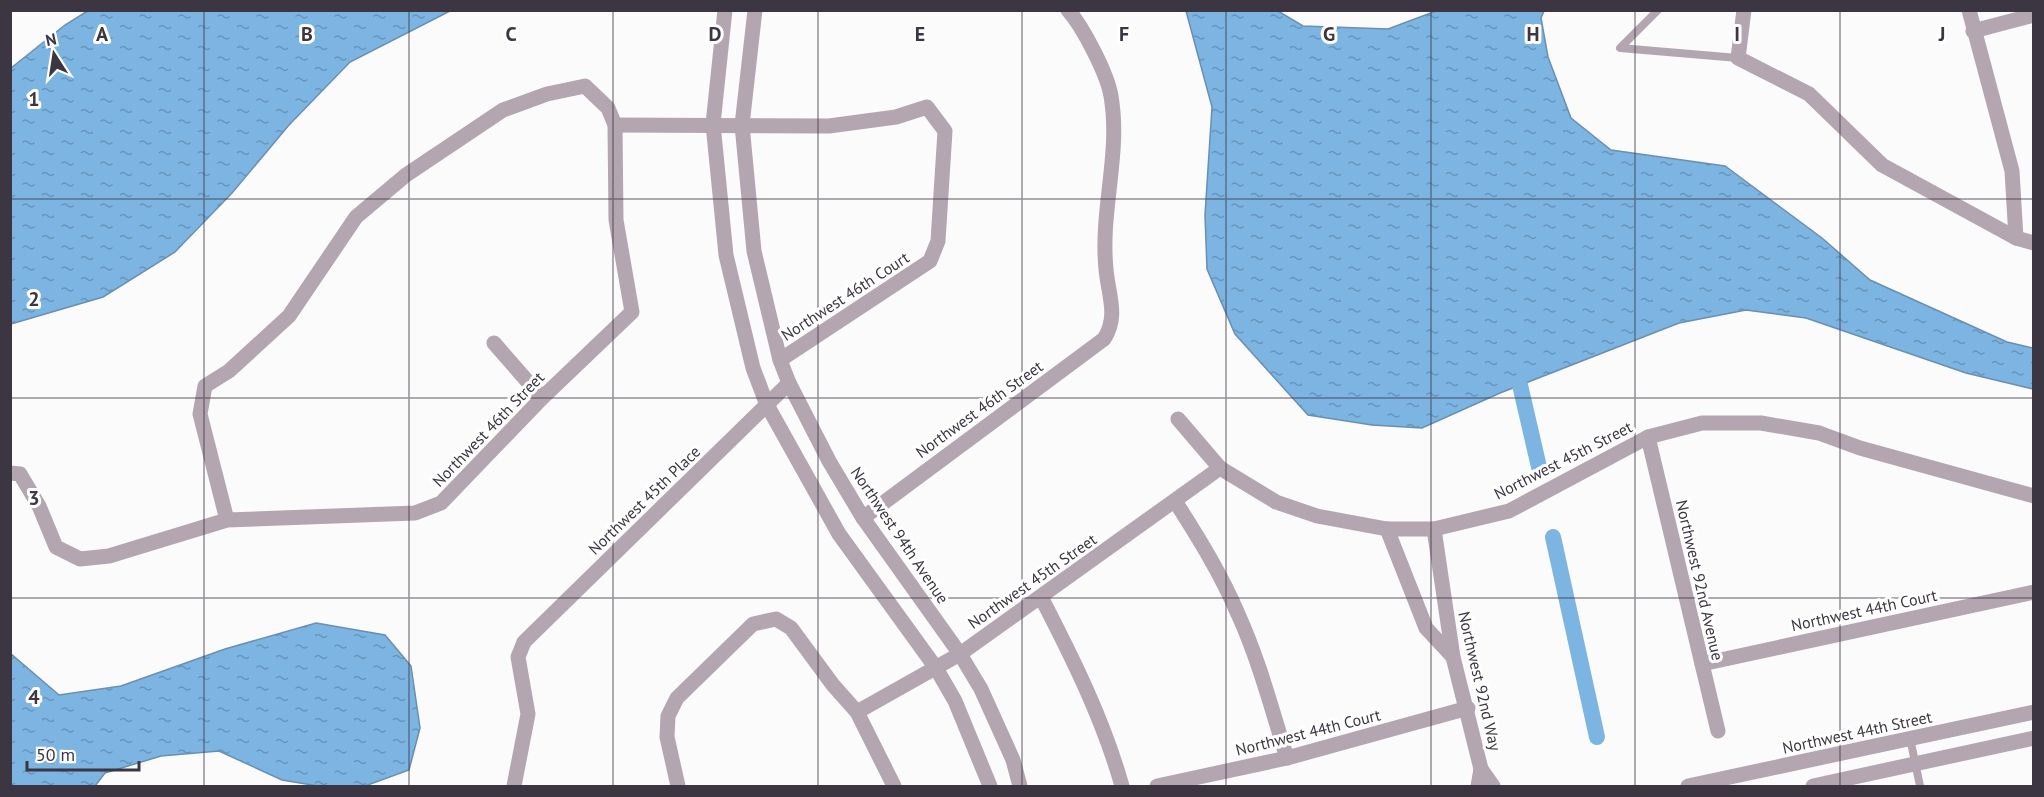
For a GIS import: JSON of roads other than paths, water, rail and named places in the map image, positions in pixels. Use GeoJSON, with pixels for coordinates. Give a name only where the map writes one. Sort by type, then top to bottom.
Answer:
{"type":"FeatureCollection","features":[{"type":"Feature","properties":{"kind":"street"},"geometry":{"type":"LineString","coordinates":[[725,10],[713,124],[726,255],[753,368],[767,405],[839,534],[936,668],[955,702],[990,786]]}},
{"type":"Feature","properties":{"kind":"street","name":"Northwest 94th Avenue"},"geometry":{"type":"LineString","coordinates":[[755,10],[742,125],[754,251],[780,360],[789,383],[829,461],[863,518],[960,654],[981,689],[1013,760],[1020,786]]}},
{"type":"Feature","properties":{"kind":"street","name":"Northwest 46th Street"},"geometry":{"type":"LineString","coordinates":[[863,518],[1104,339],[1113,326],[1106,256],[1105,209],[1115,147],[1110,94],[1081,25],[1068,10]]}},
{"type":"Feature","properties":{"kind":"street"},"geometry":{"type":"LineString","coordinates":[[1744,10],[1738,58],[1809,94],[1882,165],[2016,238],[2034,243]]}},
{"type":"Feature","properties":{"kind":"street"},"geometry":{"type":"LineString","coordinates":[[1970,10],[1973,31],[2012,171],[2016,238]]}},
{"type":"Feature","properties":{"kind":"street"},"geometry":{"type":"LineString","coordinates":[[1973,31],[2034,15]]}},
{"type":"Feature","properties":{"kind":"street"},"geometry":{"type":"LineString","coordinates":[[227,520],[200,414],[205,386],[229,371],[289,316],[356,217],[406,175],[503,110],[547,94],[585,86],[608,108],[615,125],[742,125]]}},
{"type":"Feature","properties":{"kind":"street","name":"Northwest 46th Court"},"geometry":{"type":"LineString","coordinates":[[742,125],[830,126],[896,117],[927,107],[945,131],[938,241],[930,261],[780,360]]}},
{"type":"Feature","properties":{"kind":"street","name":"Northwest 46th Street"},"geometry":{"type":"LineString","coordinates":[[10,472],[20,474],[39,506],[56,546],[80,559],[109,556],[227,520],[415,513],[441,503],[542,398],[632,312],[616,220],[615,125]]}},
{"type":"Feature","properties":{"kind":"street"},"geometry":{"type":"LineString","coordinates":[[494,343],[542,398]]}},
{"type":"Feature","properties":{"kind":"street","name":"Northwest 45th Place"},"geometry":{"type":"LineString","coordinates":[[514,786],[528,714],[518,657],[524,642],[789,383]]}},
{"type":"Feature","properties":{"kind":"street","name":"Northwest 45th Street"},"geometry":{"type":"LineString","coordinates":[[1178,418],[1220,468],[1276,502],[1317,516],[1387,529],[1434,529],[1509,511],[1648,437],[1702,423],[1761,423],[1819,433],[1860,448],[2034,496]]}},
{"type":"Feature","properties":{"kind":"street","name":"Northwest 92nd Avenue"},"geometry":{"type":"LineString","coordinates":[[1648,437],[1718,731]]}},
{"type":"Feature","properties":{"kind":"street","name":"Northwest 45th Street"},"geometry":{"type":"LineString","coordinates":[[857,712],[960,654],[1220,468]]}},
{"type":"Feature","properties":{"kind":"street"},"geometry":{"type":"LineString","coordinates":[[1175,501],[1207,552],[1239,614],[1262,676],[1287,758]]}},
{"type":"Feature","properties":{"kind":"street"},"geometry":{"type":"LineString","coordinates":[[1387,529],[1426,628],[1453,657]]}},
{"type":"Feature","properties":{"kind":"street","name":"Northwest 92nd Way"},"geometry":{"type":"LineString","coordinates":[[1434,529],[1453,657],[1468,708],[1481,768],[1493,786]]}},
{"type":"Feature","properties":{"kind":"street","name":"Northwest 44th Court"},"geometry":{"type":"LineString","coordinates":[[1702,664],[2034,592]]}},
{"type":"Feature","properties":{"kind":"street"},"geometry":{"type":"LineString","coordinates":[[1041,597],[1083,678],[1110,743],[1122,786]]}},
{"type":"Feature","properties":{"kind":"street"},"geometry":{"type":"LineString","coordinates":[[678,786],[667,737],[668,716],[677,698],[753,624],[776,619],[791,628],[857,712],[894,786]]}},
{"type":"Feature","properties":{"kind":"street","name":"Northwest 44th Court"},"geometry":{"type":"LineString","coordinates":[[1157,786],[1287,758],[1468,708]]}},
{"type":"Feature","properties":{"kind":"street","name":"Northwest 44th Street"},"geometry":{"type":"LineString","coordinates":[[1688,786],[2034,712]]}},
{"type":"Feature","properties":{"kind":"street"},"geometry":{"type":"LineString","coordinates":[[1813,786],[2034,738]]}},
{"type":"Feature","properties":{"kind":"street","name":"Northwest 92nd Way"},"geometry":{"type":"LineString","coordinates":[[1478,786],[1481,768]]}},
{"type":"Feature","properties":{"kind":"lane"},"geometry":{"type":"LineString","coordinates":[[1658,10],[1620,48],[1738,58]]}},
{"type":"Feature","properties":{"kind":"lane"},"geometry":{"type":"LineString","coordinates":[[1910,738],[1920,786]]}},
{"type":"Feature","properties":{"kind":"water"},"geometry":{"type":"Polygon","coordinates":[[[89,10],[450,11],[350,62],[289,125],[232,193],[175,252],[103,297],[11,324],[11,68],[65,25],[89,10]]]}},
{"type":"Feature","properties":{"kind":"water"},"geometry":{"type":"Polygon","coordinates":[[[1186,11],[1278,11],[1303,26],[1388,29],[1436,11],[1544,11],[1541,18],[1548,57],[1571,118],[1611,150],[1725,166],[1822,238],[1870,280],[2007,342],[2033,348],[2033,389],[1966,373],[1806,318],[1746,310],[1679,323],[1500,393],[1422,428],[1372,425],[1308,415],[1235,334],[1207,269],[1205,215],[1212,107],[1186,11]]]}},
{"type":"Feature","properties":{"kind":"water"},"geometry":{"type":"Polygon","coordinates":[[[316,623],[385,635],[411,666],[420,728],[409,770],[365,786],[318,786],[282,780],[219,751],[161,756],[105,773],[95,786],[11,786],[11,654],[59,695],[121,686],[225,649],[316,623]]]}},
{"type":"Feature","properties":{"kind":"waterway"},"geometry":{"type":"LineString","coordinates":[[1520,385],[1539,467]]}},
{"type":"Feature","properties":{"kind":"waterway"},"geometry":{"type":"LineString","coordinates":[[1553,537],[1597,737]]}}]}
